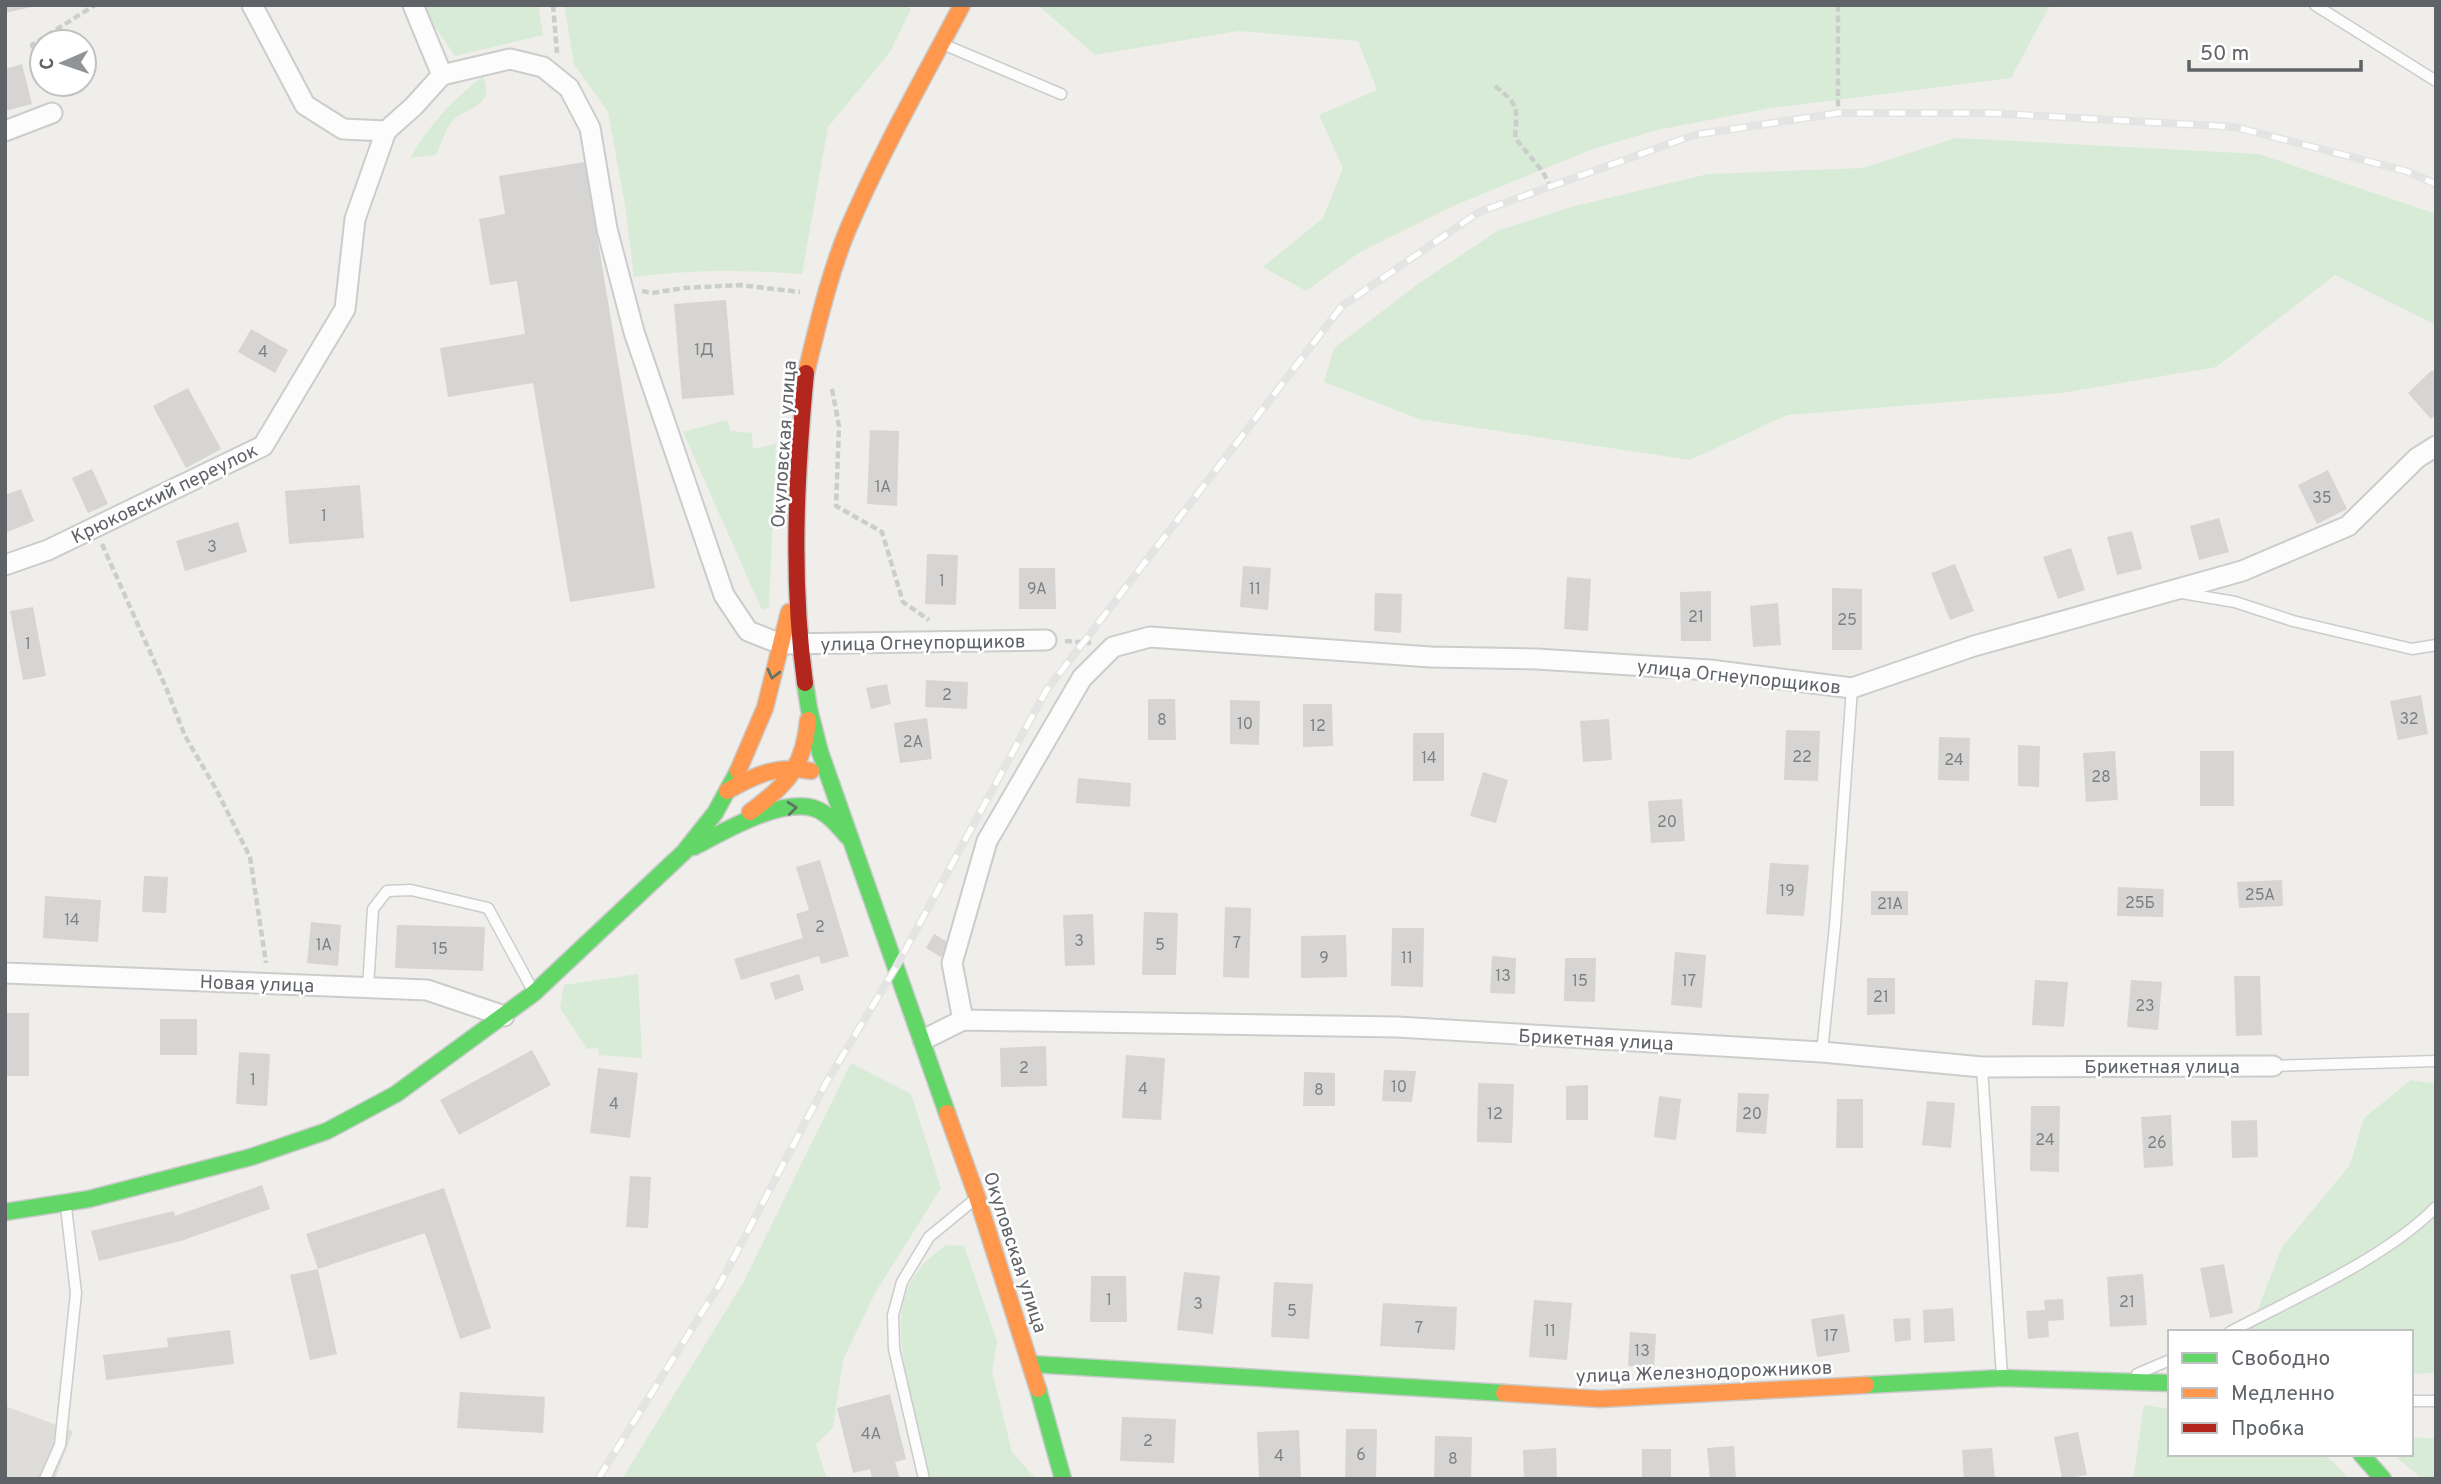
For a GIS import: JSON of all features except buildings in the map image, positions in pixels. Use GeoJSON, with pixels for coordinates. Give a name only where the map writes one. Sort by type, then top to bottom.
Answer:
{"type":"FeatureCollection","features":[{"type":"Feature","properties":{"kind":"main road","name":"Окуловская улица"},"geometry":{"type":"LineString","coordinates":[[959,6],[892,136],[848,230],[825,295],[806,373],[800,437],[796,584],[790,644],[820,752],[977,1197],[1031,1364],[1063,1479]]}},
{"type":"Feature","properties":{"kind":"main road"},"geometry":{"type":"LineString","coordinates":[[5,1212],[89,1199],[251,1157],[327,1131],[396,1094],[504,1016],[534,993],[684,852],[715,813],[765,708],[790,644]]}},
{"type":"Feature","properties":{"kind":"main road"},"geometry":{"type":"LineString","coordinates":[[684,852],[721,832],[774,795],[791,779],[808,736],[809,709]]}},
{"type":"Feature","properties":{"kind":"main road"},"geometry":{"type":"LineString","coordinates":[[727,791],[761,772],[782,766],[811,771],[836,796]]}},
{"type":"Feature","properties":{"kind":"main road"},"geometry":{"type":"LineString","coordinates":[[721,832],[780,809],[812,807],[827,816],[853,842]]}},
{"type":"Feature","properties":{"kind":"main road","name":"улица Железнодорожников"},"geometry":{"type":"LineString","coordinates":[[1031,1364],[1600,1399],[2002,1378],[2168,1383]]}},
{"type":"Feature","properties":{"kind":"main road"},"geometry":{"type":"LineString","coordinates":[[2363,1456],[2383,1479]]}},
{"type":"Feature","properties":{"kind":"street"},"geometry":{"type":"LineString","coordinates":[[252,5],[305,105],[343,129],[386,131]]}},
{"type":"Feature","properties":{"kind":"street"},"geometry":{"type":"LineString","coordinates":[[413,5],[442,75],[510,59],[543,67],[569,88],[590,128],[607,229],[634,332],[724,595],[748,631],[790,644]]}},
{"type":"Feature","properties":{"kind":"street","name":"Крюковский переулок"},"geometry":{"type":"LineString","coordinates":[[5,565],[48,550],[263,446],[345,310],[355,219],[386,131],[414,106],[442,75]]}},
{"type":"Feature","properties":{"kind":"street"},"geometry":{"type":"LineString","coordinates":[[5,131],[52,113]]}},
{"type":"Feature","properties":{"kind":"street","name":"улица Огнеупорщиков"},"geometry":{"type":"LineString","coordinates":[[1112,647],[1150,637],[1431,657],[1537,659],[1710,670],[1852,688],[1974,646],[2242,571],[2347,526],[2417,458],[2436,446]]}},
{"type":"Feature","properties":{"kind":"street","name":"улица Огнеупорщиков"},"geometry":{"type":"LineString","coordinates":[[790,644],[1046,640]]}},
{"type":"Feature","properties":{"kind":"street"},"geometry":{"type":"LineString","coordinates":[[963,1020],[951,963],[987,841],[1082,678],[1112,647]]}},
{"type":"Feature","properties":{"kind":"street","name":"Новая улица"},"geometry":{"type":"LineString","coordinates":[[5,973],[427,990],[504,1016]]}},
{"type":"Feature","properties":{"kind":"street","name":"Брикетная улица"},"geometry":{"type":"LineString","coordinates":[[923,1040],[963,1020],[1397,1027],[1822,1052],[1982,1067],[2273,1066]]}},
{"type":"Feature","properties":{"kind":"lane"},"geometry":{"type":"LineString","coordinates":[[2315,5],[2436,81]]}},
{"type":"Feature","properties":{"kind":"lane"},"geometry":{"type":"LineString","coordinates":[[941,44],[1061,94]]}},
{"type":"Feature","properties":{"kind":"lane"},"geometry":{"type":"LineString","coordinates":[[2168,591],[2235,602],[2293,621],[2412,649],[2436,645]]}},
{"type":"Feature","properties":{"kind":"lane"},"geometry":{"type":"LineString","coordinates":[[1822,1052],[1835,926],[1852,688]]}},
{"type":"Feature","properties":{"kind":"lane"},"geometry":{"type":"LineString","coordinates":[[368,987],[373,909],[387,891],[411,890],[488,908],[534,993]]}},
{"type":"Feature","properties":{"kind":"lane"},"geometry":{"type":"LineString","coordinates":[[2273,1066],[2436,1061]]}},
{"type":"Feature","properties":{"kind":"lane"},"geometry":{"type":"LineString","coordinates":[[1982,1067],[2002,1378]]}},
{"type":"Feature","properties":{"kind":"lane"},"geometry":{"type":"LineString","coordinates":[[924,1479],[894,1349],[893,1315],[902,1282],[929,1237],[977,1197]]}},
{"type":"Feature","properties":{"kind":"lane"},"geometry":{"type":"LineString","coordinates":[[45,1479],[60,1445],[76,1293],[65,1203]]}},
{"type":"Feature","properties":{"kind":"lane"},"geometry":{"type":"LineString","coordinates":[[2234,1330],[2352,1266],[2418,1225],[2436,1207]]}},
{"type":"Feature","properties":{"kind":"lane"},"geometry":{"type":"LineString","coordinates":[[2121,1382],[2168,1361]]}},
{"type":"Feature","properties":{"kind":"lane"},"geometry":{"type":"LineString","coordinates":[[2413,1401],[2436,1401]]}},
{"type":"Feature","properties":{"kind":"path"},"geometry":{"type":"LineString","coordinates":[[59,28],[95,5]]}},
{"type":"Feature","properties":{"kind":"path"},"geometry":{"type":"LineString","coordinates":[[553,5],[559,80]]}},
{"type":"Feature","properties":{"kind":"path"},"geometry":{"type":"LineString","coordinates":[[1838,5],[1838,113]]}},
{"type":"Feature","properties":{"kind":"path"},"geometry":{"type":"LineString","coordinates":[[1495,86],[1511,99],[1517,108],[1516,138],[1543,172],[1550,186]]}},
{"type":"Feature","properties":{"kind":"path"},"geometry":{"type":"LineString","coordinates":[[624,287],[652,293],[740,285],[825,295]]}},
{"type":"Feature","properties":{"kind":"path"},"geometry":{"type":"LineString","coordinates":[[806,373],[831,384],[839,426],[836,506],[882,532],[904,603],[940,625]]}},
{"type":"Feature","properties":{"kind":"path"},"geometry":{"type":"LineString","coordinates":[[94,528],[185,736],[216,789],[250,857],[270,984]]}},
{"type":"Feature","properties":{"kind":"path"},"geometry":{"type":"LineString","coordinates":[[1046,640],[1112,647]]}},
{"type":"Feature","properties":{"kind":"shaded area"},"geometry":{"type":"Polygon","coordinates":[[[5,1406],[73,1431],[55,1479],[5,1479],[5,1406]]]}},
{"type":"Feature","properties":{"kind":"green space"},"geometry":{"type":"Polygon","coordinates":[[[426,5],[538,5],[543,35],[455,56],[428,16],[426,5]]]}},
{"type":"Feature","properties":{"kind":"green space"},"geometry":{"type":"Polygon","coordinates":[[[564,5],[902,5],[911,9],[890,52],[828,127],[802,274],[718,271],[634,277],[625,205],[608,112],[574,64],[564,5]]]}},
{"type":"Feature","properties":{"kind":"green space"},"geometry":{"type":"Polygon","coordinates":[[[1038,5],[2050,5],[2011,78],[1771,108],[1657,130],[1593,149],[1453,206],[1360,252],[1306,291],[1263,267],[1323,218],[1343,168],[1319,115],[1377,90],[1358,41],[1238,31],[1095,55],[1038,5]]]}},
{"type":"Feature","properties":{"kind":"green space"},"geometry":{"type":"Polygon","coordinates":[[[483,76],[486,95],[477,106],[450,124],[436,155],[410,158],[443,113],[483,76]]]}},
{"type":"Feature","properties":{"kind":"green space"},"geometry":{"type":"Polygon","coordinates":[[[1956,138],[2259,154],[2436,214],[2436,325],[2335,275],[2216,367],[2061,393],[1787,415],[1690,460],[1419,419],[1324,382],[1334,348],[1422,281],[1497,231],[1571,207],[1708,174],[1863,168],[1956,138]]]}},
{"type":"Feature","properties":{"kind":"green space"},"geometry":{"type":"Polygon","coordinates":[[[727,420],[731,431],[752,433],[753,449],[776,444],[769,607],[762,610],[683,432],[727,420]]]}},
{"type":"Feature","properties":{"kind":"green space"},"geometry":{"type":"Polygon","coordinates":[[[638,974],[642,1058],[599,1055],[598,1048],[587,1049],[560,1008],[564,985],[638,974]]]}},
{"type":"Feature","properties":{"kind":"green space"},"geometry":{"type":"Polygon","coordinates":[[[851,1063],[911,1094],[941,1188],[875,1293],[843,1360],[833,1427],[816,1445],[827,1479],[622,1479],[743,1283],[851,1063]]]}},
{"type":"Feature","properties":{"kind":"green space"},"geometry":{"type":"Polygon","coordinates":[[[2411,1080],[2436,1084],[2436,1373],[2413,1374],[2413,1330],[2250,1330],[2282,1247],[2350,1165],[2364,1118],[2411,1080]]]}},
{"type":"Feature","properties":{"kind":"green space"},"geometry":{"type":"Polygon","coordinates":[[[947,1245],[964,1246],[997,1341],[992,1371],[1012,1452],[1036,1479],[930,1479],[903,1356],[901,1314],[905,1295],[914,1277],[927,1260],[947,1245]]]}},
{"type":"Feature","properties":{"kind":"green space"},"geometry":{"type":"Polygon","coordinates":[[[2144,1405],[2168,1409],[2168,1456],[2326,1456],[2350,1479],[2133,1479],[2144,1405]]]}},
{"type":"Feature","properties":{"kind":"green space"},"geometry":{"type":"Polygon","coordinates":[[[2413,1437],[2436,1439],[2436,1479],[2423,1479],[2395,1456],[2413,1456],[2413,1437]]]}},
{"type":"Feature","properties":{"kind":"railway"},"geometry":{"type":"LineString","coordinates":[[598,1479],[721,1282],[826,1083],[896,967],[1046,691],[1342,306],[1479,212],[1694,135],[1838,113],[1989,113],[2235,127],[2406,171],[2436,184]]}},
{"type":"Feature","properties":{"kind":"traffic: fast"},"geometry":{"type":"LineString","coordinates":[[805,683],[820,752],[947,1113]]}},
{"type":"Feature","properties":{"kind":"traffic: fast"},"geometry":{"type":"LineString","coordinates":[[5,1212],[89,1199],[251,1157],[327,1131],[396,1094],[534,993],[684,852],[715,813],[738,771]]}},
{"type":"Feature","properties":{"kind":"traffic: fast"},"geometry":{"type":"LineString","coordinates":[[694,847],[771,811],[802,806],[825,814],[848,837]]}},
{"type":"Feature","properties":{"kind":"traffic: fast"},"geometry":{"type":"LineString","coordinates":[[1031,1364],[1504,1393]]}},
{"type":"Feature","properties":{"kind":"traffic: fast"},"geometry":{"type":"LineString","coordinates":[[1866,1385],[2002,1378],[2168,1383]]}},
{"type":"Feature","properties":{"kind":"traffic: fast"},"geometry":{"type":"LineString","coordinates":[[1038,1389],[1063,1479]]}},
{"type":"Feature","properties":{"kind":"traffic: fast"},"geometry":{"type":"LineString","coordinates":[[2363,1456],[2383,1479]]}},
{"type":"Feature","properties":{"kind":"traffic: slow"},"geometry":{"type":"LineString","coordinates":[[806,373],[830,282],[848,229],[888,144],[962,5]]}},
{"type":"Feature","properties":{"kind":"traffic: slow"},"geometry":{"type":"LineString","coordinates":[[738,771],[765,708],[789,612]]}},
{"type":"Feature","properties":{"kind":"traffic: slow"},"geometry":{"type":"LineString","coordinates":[[750,812],[784,783],[798,763],[808,720]]}},
{"type":"Feature","properties":{"kind":"traffic: slow"},"geometry":{"type":"LineString","coordinates":[[727,791],[768,772],[788,769],[811,771]]}},
{"type":"Feature","properties":{"kind":"traffic: slow"},"geometry":{"type":"LineString","coordinates":[[947,1113],[977,1197],[1038,1389]]}},
{"type":"Feature","properties":{"kind":"traffic: slow"},"geometry":{"type":"LineString","coordinates":[[1504,1393],[1600,1399],[1866,1385]]}},
{"type":"Feature","properties":{"kind":"traffic: jam"},"geometry":{"type":"LineString","coordinates":[[805,683],[798,606],[796,528],[806,373]]}}]}
